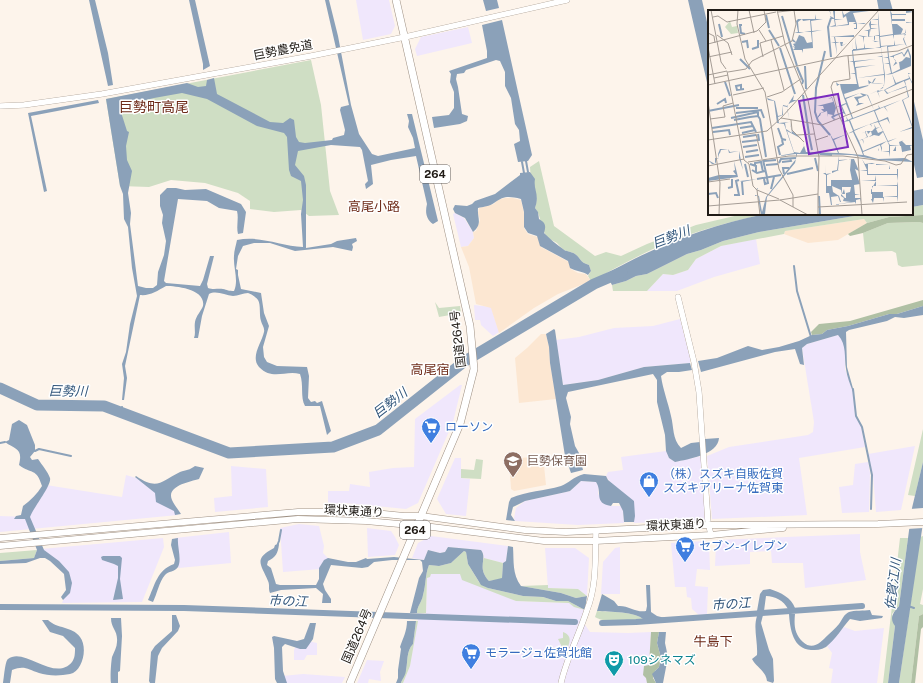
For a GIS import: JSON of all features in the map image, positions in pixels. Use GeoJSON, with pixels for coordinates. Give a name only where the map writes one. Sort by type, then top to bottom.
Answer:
{"type":"FeatureCollection","features":[{"type":"Feature","properties":{"kind":"highway","name":"国道264号"},"geometry":{"type":"LineString","coordinates":[[350,683],[460,424],[474,366],[470,326],[396,0]]}},
{"type":"Feature","properties":{"kind":"main road","name":"環状東通り"},"geometry":{"type":"LineString","coordinates":[[0,538],[298,512],[364,512],[421,516],[500,528],[566,532],[709,525],[923,522]]}},
{"type":"Feature","properties":{"kind":"main road","name":"環状東通り"},"geometry":{"type":"LineString","coordinates":[[0,546],[298,519],[366,521],[544,541],[595,541],[711,535],[826,524]]}},
{"type":"Feature","properties":{"kind":"street","name":"巨勢農免道"},"geometry":{"type":"LineString","coordinates":[[0,106],[24,105],[108,93],[311,56],[405,37],[567,0]]}},
{"type":"Feature","properties":{"kind":"street"},"geometry":{"type":"LineString","coordinates":[[678,297],[696,370],[701,410],[711,535]]}},
{"type":"Feature","properties":{"kind":"street"},"geometry":{"type":"LineString","coordinates":[[561,683],[565,666],[588,610],[591,597],[594,579],[596,531]]}},
{"type":"Feature","properties":{"kind":"shaded area"},"geometry":{"type":"Polygon","coordinates":[[[356,0],[389,0],[395,26],[391,34],[363,40],[356,0]]]}},
{"type":"Feature","properties":{"kind":"shaded area"},"geometry":{"type":"Polygon","coordinates":[[[468,27],[472,43],[417,56],[415,49],[421,37],[468,27]]]}},
{"type":"Feature","properties":{"kind":"shaded area"},"geometry":{"type":"Polygon","coordinates":[[[505,198],[521,200],[524,213],[524,228],[528,234],[538,237],[541,247],[569,262],[571,269],[578,273],[586,274],[591,281],[558,294],[534,308],[499,333],[491,308],[476,304],[469,267],[461,247],[468,246],[474,238],[473,232],[476,231],[480,220],[478,213],[479,208],[494,204],[497,200],[505,198]]]}},
{"type":"Feature","properties":{"kind":"shaded area"},"geometry":{"type":"Polygon","coordinates":[[[455,213],[464,218],[473,232],[474,238],[468,246],[461,247],[453,214],[455,213]]]}},
{"type":"Feature","properties":{"kind":"shaded area"},"geometry":{"type":"Polygon","coordinates":[[[864,219],[867,223],[838,240],[808,243],[784,234],[785,231],[864,219]]]}},
{"type":"Feature","properties":{"kind":"shaded area"},"geometry":{"type":"Polygon","coordinates":[[[756,239],[760,264],[714,277],[677,291],[647,291],[663,274],[673,275],[688,270],[696,259],[721,246],[756,239]]]}},
{"type":"Feature","properties":{"kind":"shaded area"},"geometry":{"type":"Polygon","coordinates":[[[474,305],[491,307],[499,332],[493,336],[481,325],[480,320],[475,320],[474,305]]]}},
{"type":"Feature","properties":{"kind":"shaded area"},"geometry":{"type":"Polygon","coordinates":[[[680,319],[690,357],[690,363],[644,367],[598,380],[563,385],[556,340],[579,337],[614,328],[653,326],[680,319]]]}},
{"type":"Feature","properties":{"kind":"shaded area"},"geometry":{"type":"Polygon","coordinates":[[[541,334],[546,334],[549,347],[556,399],[519,403],[515,358],[541,334]]]}},
{"type":"Feature","properties":{"kind":"shaded area"},"geometry":{"type":"Polygon","coordinates":[[[838,335],[843,340],[845,349],[845,369],[853,392],[855,416],[861,427],[865,447],[799,458],[807,515],[712,519],[707,456],[729,447],[808,435],[813,432],[814,422],[802,348],[807,344],[838,335]]]}},
{"type":"Feature","properties":{"kind":"shaded area"},"geometry":{"type":"Polygon","coordinates":[[[462,385],[453,422],[418,503],[406,509],[345,503],[328,504],[328,491],[349,491],[350,484],[370,487],[369,472],[393,468],[414,467],[415,419],[462,385]]]}},
{"type":"Feature","properties":{"kind":"shaded area"},"geometry":{"type":"Polygon","coordinates":[[[915,446],[901,510],[876,512],[873,475],[868,454],[915,446]]]}},
{"type":"Feature","properties":{"kind":"shaded area"},"geometry":{"type":"Polygon","coordinates":[[[666,451],[669,458],[675,462],[701,456],[705,520],[634,523],[634,518],[606,476],[608,472],[623,470],[621,457],[666,451]]]}},
{"type":"Feature","properties":{"kind":"shaded area"},"geometry":{"type":"Polygon","coordinates":[[[543,456],[546,485],[514,491],[511,489],[509,459],[543,456]]]}},
{"type":"Feature","properties":{"kind":"shaded area"},"geometry":{"type":"Polygon","coordinates":[[[455,458],[461,458],[461,478],[470,479],[466,516],[446,514],[437,499],[455,458]]]}},
{"type":"Feature","properties":{"kind":"shaded area"},"geometry":{"type":"Polygon","coordinates":[[[868,462],[870,473],[869,512],[842,513],[839,487],[853,485],[855,464],[868,462]]]}},
{"type":"Feature","properties":{"kind":"shaded area"},"geometry":{"type":"Polygon","coordinates":[[[231,466],[266,469],[268,507],[215,512],[214,498],[232,496],[231,466]]]}},
{"type":"Feature","properties":{"kind":"shaded area"},"geometry":{"type":"Polygon","coordinates":[[[126,475],[136,478],[168,498],[178,515],[0,532],[0,516],[27,517],[46,485],[122,497],[126,475]]]}},
{"type":"Feature","properties":{"kind":"shaded area"},"geometry":{"type":"Polygon","coordinates":[[[581,481],[596,482],[599,487],[598,494],[611,506],[621,506],[624,523],[578,525],[515,521],[514,518],[516,508],[525,501],[570,491],[581,481]]]}},
{"type":"Feature","properties":{"kind":"shaded area"},"geometry":{"type":"Polygon","coordinates":[[[299,524],[319,526],[324,546],[323,553],[328,558],[321,569],[283,572],[280,528],[299,524]]]}},
{"type":"Feature","properties":{"kind":"shaded area"},"geometry":{"type":"Polygon","coordinates":[[[367,528],[391,531],[399,545],[395,555],[368,557],[367,528]]]}},
{"type":"Feature","properties":{"kind":"shaded area"},"geometry":{"type":"Polygon","coordinates":[[[229,532],[231,563],[179,568],[175,566],[177,559],[175,538],[229,532]]]}},
{"type":"Feature","properties":{"kind":"shaded area"},"geometry":{"type":"Polygon","coordinates":[[[860,534],[860,552],[866,580],[805,588],[803,563],[772,563],[771,551],[750,552],[750,564],[715,566],[717,540],[860,534]]]}},
{"type":"Feature","properties":{"kind":"shaded area"},"geometry":{"type":"Polygon","coordinates":[[[431,536],[508,546],[506,561],[503,563],[484,558],[483,553],[480,550],[448,547],[445,552],[440,553],[428,550],[424,560],[412,558],[418,543],[431,536]]]}},
{"type":"Feature","properties":{"kind":"shaded area"},"geometry":{"type":"Polygon","coordinates":[[[163,538],[164,547],[142,602],[62,603],[69,586],[64,570],[41,549],[163,538]]]}},
{"type":"Feature","properties":{"kind":"shaded area"},"geometry":{"type":"Polygon","coordinates":[[[705,541],[709,543],[710,570],[697,569],[695,586],[708,587],[707,614],[699,615],[692,609],[691,598],[687,597],[686,587],[675,587],[671,543],[705,541]]]}},
{"type":"Feature","properties":{"kind":"shaded area"},"geometry":{"type":"Polygon","coordinates":[[[620,547],[620,594],[601,594],[603,562],[615,548],[620,547]]]}},
{"type":"Feature","properties":{"kind":"shaded area"},"geometry":{"type":"Polygon","coordinates":[[[545,548],[575,548],[589,558],[587,596],[578,589],[548,588],[545,548]]]}},
{"type":"Feature","properties":{"kind":"shaded area"},"geometry":{"type":"Polygon","coordinates":[[[431,574],[460,574],[516,601],[569,603],[584,610],[581,619],[590,632],[651,632],[649,665],[646,678],[647,683],[403,683],[410,666],[418,618],[426,618],[427,577],[431,574]]]}},
{"type":"Feature","properties":{"kind":"shaded area"},"geometry":{"type":"Polygon","coordinates":[[[844,627],[855,631],[884,628],[877,683],[831,683],[833,669],[829,668],[832,653],[827,646],[844,627]]]}},
{"type":"Feature","properties":{"kind":"shaded area"},"geometry":{"type":"Polygon","coordinates":[[[308,641],[317,643],[317,655],[307,655],[304,660],[294,660],[294,650],[296,646],[308,641]]]}},
{"type":"Feature","properties":{"kind":"shaded area"},"geometry":{"type":"Polygon","coordinates":[[[367,660],[384,661],[380,672],[381,681],[369,679],[368,683],[357,683],[367,660]]]}},
{"type":"Feature","properties":{"kind":"shaded area"},"geometry":{"type":"Polygon","coordinates":[[[303,674],[345,677],[342,683],[282,683],[282,676],[303,674]]]}},
{"type":"Feature","properties":{"kind":"green space"},"geometry":{"type":"Polygon","coordinates":[[[311,60],[321,105],[330,191],[339,215],[309,216],[301,210],[274,212],[250,209],[250,201],[238,193],[205,183],[171,180],[149,187],[120,186],[106,99],[311,60]]]}},
{"type":"Feature","properties":{"kind":"green space"},"geometry":{"type":"Polygon","coordinates":[[[539,161],[554,226],[595,256],[606,252],[621,256],[696,225],[739,215],[761,215],[716,226],[680,238],[648,251],[591,281],[588,276],[591,271],[589,265],[582,262],[574,253],[565,251],[557,243],[547,237],[543,231],[535,208],[536,192],[530,167],[539,161]]]}},
{"type":"Feature","properties":{"kind":"green space"},"geometry":{"type":"Polygon","coordinates":[[[923,205],[923,215],[889,217],[867,223],[864,219],[785,231],[784,234],[721,246],[696,259],[688,270],[673,275],[663,274],[647,291],[613,291],[612,285],[636,276],[647,274],[687,254],[723,241],[759,232],[860,215],[913,215],[913,207],[923,205]]]}},
{"type":"Feature","properties":{"kind":"green space"},"geometry":{"type":"Polygon","coordinates":[[[923,215],[923,223],[888,223],[863,233],[850,236],[848,234],[867,223],[889,217],[923,215]]]}},
{"type":"Feature","properties":{"kind":"green space"},"geometry":{"type":"Polygon","coordinates":[[[888,223],[923,223],[923,265],[902,267],[898,265],[896,253],[892,251],[865,252],[863,233],[888,223]]]}},
{"type":"Feature","properties":{"kind":"green space"},"geometry":{"type":"Polygon","coordinates":[[[923,300],[923,306],[897,314],[889,314],[848,326],[827,330],[822,334],[812,335],[811,332],[819,324],[850,321],[923,300]]]}},
{"type":"Feature","properties":{"kind":"green space"},"geometry":{"type":"Polygon","coordinates":[[[435,302],[439,308],[460,306],[461,313],[439,317],[435,302]]]}},
{"type":"Feature","properties":{"kind":"green space"},"geometry":{"type":"Polygon","coordinates":[[[923,429],[923,462],[915,496],[908,495],[923,429]]]}},
{"type":"Feature","properties":{"kind":"green space"},"geometry":{"type":"Polygon","coordinates":[[[476,459],[483,460],[481,479],[461,478],[461,469],[474,470],[476,459]]]}},
{"type":"Feature","properties":{"kind":"green space"},"geometry":{"type":"Polygon","coordinates":[[[923,536],[923,589],[920,604],[923,605],[923,614],[919,616],[911,683],[899,683],[920,537],[923,536]]]}},
{"type":"Feature","properties":{"kind":"green space"},"geometry":{"type":"Polygon","coordinates":[[[900,538],[908,538],[899,606],[892,614],[895,626],[888,683],[883,683],[900,538]]]}},
{"type":"Feature","properties":{"kind":"green space"},"geometry":{"type":"Polygon","coordinates":[[[37,550],[34,558],[0,561],[0,553],[37,550]]]}},
{"type":"Feature","properties":{"kind":"green space"},"geometry":{"type":"Polygon","coordinates":[[[464,551],[466,552],[468,564],[479,582],[488,588],[523,596],[543,597],[556,601],[568,601],[585,610],[574,607],[569,603],[516,601],[462,580],[460,574],[431,574],[430,577],[427,578],[426,613],[417,613],[425,588],[429,565],[439,566],[451,563],[464,551]]]}},
{"type":"Feature","properties":{"kind":"green space"},"geometry":{"type":"Polygon","coordinates":[[[484,558],[503,563],[502,579],[489,581],[483,570],[484,558]]]}},
{"type":"Feature","properties":{"kind":"green space"},"geometry":{"type":"Polygon","coordinates":[[[548,585],[548,588],[578,589],[587,596],[576,598],[561,593],[521,586],[548,585]]]}},
{"type":"Feature","properties":{"kind":"green space"},"geometry":{"type":"Polygon","coordinates":[[[597,611],[629,613],[644,620],[619,622],[606,621],[595,617],[597,611]]]}},
{"type":"Feature","properties":{"kind":"green space"},"geometry":{"type":"Polygon","coordinates":[[[923,614],[923,627],[921,629],[915,683],[911,683],[919,616],[923,614]]]}},
{"type":"Feature","properties":{"kind":"green space"},"geometry":{"type":"Polygon","coordinates":[[[416,621],[418,621],[410,666],[403,683],[401,683],[406,670],[409,650],[413,644],[416,621]]]}},
{"type":"Feature","properties":{"kind":"green space"},"geometry":{"type":"Polygon","coordinates":[[[563,632],[570,638],[565,653],[558,639],[563,638],[563,632]]]}},
{"type":"Feature","properties":{"kind":"green space"},"geometry":{"type":"Polygon","coordinates":[[[651,632],[659,632],[657,643],[661,658],[659,667],[655,671],[653,678],[656,683],[647,683],[646,678],[643,675],[644,666],[649,665],[651,632]]]}},
{"type":"Feature","properties":{"kind":"water"},"geometry":{"type":"Polygon","coordinates":[[[89,0],[95,0],[108,53],[113,85],[108,86],[89,0]]]}},
{"type":"Feature","properties":{"kind":"water"},"geometry":{"type":"Polygon","coordinates":[[[189,0],[195,0],[210,66],[203,70],[203,64],[189,0]]]}},
{"type":"Feature","properties":{"kind":"water"},"geometry":{"type":"Polygon","coordinates":[[[325,0],[329,0],[338,36],[351,105],[359,134],[372,154],[378,156],[415,148],[413,138],[408,127],[409,121],[407,114],[412,114],[438,221],[433,224],[427,215],[427,204],[416,156],[371,165],[373,184],[366,189],[365,184],[368,181],[362,150],[360,147],[331,145],[298,151],[295,165],[304,176],[306,185],[306,248],[356,238],[357,241],[352,244],[352,251],[333,247],[295,251],[270,243],[254,243],[243,246],[238,256],[236,269],[238,270],[241,289],[261,293],[264,313],[269,326],[263,347],[264,357],[267,362],[277,366],[307,367],[309,376],[308,398],[311,402],[315,401],[317,403],[322,401],[331,431],[327,435],[320,406],[305,406],[300,374],[274,374],[264,371],[259,367],[256,354],[264,329],[260,319],[258,300],[248,293],[233,296],[218,293],[209,294],[202,316],[198,338],[194,338],[195,322],[203,306],[203,300],[195,292],[183,288],[166,286],[150,294],[140,295],[125,366],[127,378],[124,400],[122,400],[124,378],[122,364],[126,352],[130,324],[137,296],[132,268],[128,227],[124,219],[123,194],[120,186],[106,99],[187,83],[198,87],[206,86],[207,80],[214,78],[217,94],[270,122],[283,123],[290,118],[294,120],[296,137],[299,142],[305,143],[332,140],[333,138],[344,135],[345,130],[340,110],[341,107],[349,105],[325,0]],[[182,93],[121,106],[120,109],[127,131],[129,132],[126,146],[127,160],[132,171],[128,193],[131,213],[130,224],[138,286],[153,288],[157,285],[158,272],[164,255],[166,241],[162,223],[163,215],[160,206],[160,195],[167,188],[185,190],[206,189],[241,204],[246,212],[243,233],[238,234],[237,211],[219,208],[207,201],[178,199],[164,281],[166,283],[200,286],[210,256],[214,256],[207,284],[208,288],[234,291],[236,278],[234,254],[237,240],[254,239],[303,247],[301,214],[303,200],[301,181],[291,176],[289,170],[287,137],[284,133],[257,126],[207,99],[182,93]]]}},
{"type":"Feature","properties":{"kind":"water"},"geometry":{"type":"Polygon","coordinates":[[[483,0],[497,0],[499,8],[486,11],[483,0]]]}},
{"type":"Feature","properties":{"kind":"water"},"geometry":{"type":"Polygon","coordinates":[[[688,0],[702,0],[708,27],[708,87],[688,0]]]}},
{"type":"Feature","properties":{"kind":"water"},"geometry":{"type":"Polygon","coordinates":[[[877,0],[890,0],[893,10],[879,10],[877,0]]]}},
{"type":"Feature","properties":{"kind":"water"},"geometry":{"type":"Polygon","coordinates":[[[502,20],[532,155],[528,161],[518,162],[514,144],[520,141],[519,130],[515,124],[511,98],[505,86],[505,72],[500,61],[496,60],[466,70],[464,73],[457,74],[456,79],[462,114],[468,116],[467,121],[460,124],[434,128],[432,117],[449,115],[454,108],[454,92],[450,82],[451,74],[449,71],[487,58],[482,25],[502,20]]]}},
{"type":"Feature","properties":{"kind":"water"},"geometry":{"type":"Polygon","coordinates":[[[913,97],[923,140],[923,177],[917,178],[913,160],[913,97]]]}},
{"type":"Feature","properties":{"kind":"water"},"geometry":{"type":"Polygon","coordinates":[[[98,100],[99,103],[31,116],[47,191],[44,192],[28,113],[98,100]]]}},
{"type":"Feature","properties":{"kind":"water"},"geometry":{"type":"Polygon","coordinates":[[[530,172],[535,179],[537,199],[535,208],[538,212],[539,219],[545,225],[544,233],[564,250],[573,253],[582,262],[589,265],[591,271],[588,275],[570,268],[568,261],[540,246],[537,236],[528,233],[524,227],[524,212],[521,199],[506,197],[491,205],[478,208],[479,224],[473,232],[465,218],[455,213],[453,209],[455,205],[467,206],[475,201],[495,194],[520,175],[520,173],[530,172]]]}},
{"type":"Feature","properties":{"kind":"water"},"geometry":{"type":"Polygon","coordinates":[[[923,189],[923,205],[913,207],[913,191],[923,189]]]}},
{"type":"Feature","properties":{"kind":"water"},"geometry":{"type":"Polygon","coordinates":[[[761,215],[860,215],[759,232],[723,241],[687,254],[647,274],[636,276],[612,285],[606,274],[644,254],[703,230],[761,215]]]}},
{"type":"Feature","properties":{"kind":"water"},"geometry":{"type":"Polygon","coordinates":[[[923,306],[923,315],[904,318],[895,317],[887,321],[846,332],[847,367],[854,392],[847,375],[843,343],[838,335],[807,344],[802,348],[804,365],[800,364],[795,349],[775,352],[701,372],[698,361],[717,358],[748,346],[762,350],[779,347],[812,335],[822,334],[827,330],[848,326],[889,314],[897,314],[923,306]]]}},
{"type":"Feature","properties":{"kind":"water"},"geometry":{"type":"Polygon","coordinates":[[[554,329],[563,385],[598,380],[644,367],[690,363],[692,370],[667,372],[661,376],[676,441],[681,448],[705,439],[719,438],[717,444],[708,452],[694,458],[675,462],[669,458],[666,451],[665,435],[657,402],[657,380],[653,374],[568,392],[566,398],[571,417],[570,424],[583,470],[571,473],[565,456],[546,334],[554,329]]]}},
{"type":"Feature","properties":{"kind":"water"},"geometry":{"type":"Polygon","coordinates":[[[19,420],[27,425],[35,445],[35,451],[30,457],[32,460],[38,459],[50,478],[48,486],[30,517],[44,550],[59,561],[69,572],[72,583],[70,593],[63,600],[61,597],[66,590],[64,574],[45,558],[40,558],[26,563],[0,564],[0,561],[34,558],[37,550],[25,519],[14,519],[16,516],[21,515],[23,506],[34,497],[42,486],[36,474],[19,465],[20,455],[18,450],[5,442],[9,440],[12,424],[19,420]]]}},
{"type":"Feature","properties":{"kind":"water"},"geometry":{"type":"Polygon","coordinates":[[[923,462],[923,523],[899,683],[888,683],[895,626],[892,618],[899,606],[912,508],[923,462]]]}},
{"type":"Feature","properties":{"kind":"water"},"geometry":{"type":"Polygon","coordinates":[[[195,466],[204,468],[199,479],[184,483],[172,491],[172,500],[181,514],[175,515],[174,511],[156,502],[155,493],[135,477],[136,476],[143,481],[155,484],[195,466]]]}},
{"type":"Feature","properties":{"kind":"water"},"geometry":{"type":"Polygon","coordinates":[[[584,474],[606,476],[608,480],[634,501],[634,522],[624,522],[623,511],[619,503],[613,503],[611,506],[605,505],[600,500],[596,482],[581,481],[570,491],[525,501],[513,507],[511,515],[515,521],[506,520],[511,498],[561,486],[584,474]]]}},
{"type":"Feature","properties":{"kind":"water"},"geometry":{"type":"Polygon","coordinates":[[[178,538],[180,560],[178,567],[166,574],[163,578],[153,602],[148,600],[160,574],[174,564],[175,560],[171,545],[172,539],[178,538]]]}},
{"type":"Feature","properties":{"kind":"water"},"geometry":{"type":"Polygon","coordinates":[[[279,544],[276,554],[268,561],[267,565],[271,568],[276,584],[280,585],[316,585],[319,579],[319,568],[324,560],[328,558],[348,562],[356,562],[366,558],[394,557],[424,560],[428,550],[440,553],[445,552],[448,547],[481,550],[483,553],[483,572],[489,581],[502,578],[503,563],[506,561],[508,546],[513,547],[516,577],[521,586],[561,593],[576,598],[587,596],[585,610],[568,601],[556,601],[543,597],[523,596],[481,585],[468,564],[466,552],[464,551],[451,563],[439,566],[429,565],[425,588],[417,613],[410,613],[419,578],[423,571],[422,562],[420,560],[392,560],[374,562],[368,567],[362,568],[331,565],[323,584],[331,599],[331,603],[322,603],[323,594],[316,588],[281,590],[270,593],[269,582],[260,562],[263,555],[274,548],[275,545],[279,544]]]}},
{"type":"Feature","properties":{"kind":"water"},"geometry":{"type":"Polygon","coordinates":[[[120,556],[122,558],[120,579],[123,599],[113,600],[118,578],[118,566],[102,560],[101,557],[120,556]]]}},
{"type":"Feature","properties":{"kind":"water"},"geometry":{"type":"Polygon","coordinates":[[[646,585],[650,585],[651,612],[657,616],[665,618],[644,620],[629,613],[597,611],[602,594],[614,601],[618,606],[639,611],[646,611],[646,585]]]}},
{"type":"Feature","properties":{"kind":"water"},"geometry":{"type":"Polygon","coordinates":[[[770,589],[788,598],[795,608],[788,609],[779,600],[766,596],[764,611],[757,611],[760,594],[763,590],[770,589]]]}},
{"type":"Feature","properties":{"kind":"water"},"geometry":{"type":"Polygon","coordinates":[[[870,610],[872,615],[883,616],[882,618],[860,621],[850,619],[830,644],[820,649],[811,650],[800,646],[796,642],[790,626],[789,614],[795,614],[795,625],[798,636],[807,645],[813,646],[820,643],[839,624],[847,613],[870,610]]]}},
{"type":"Feature","properties":{"kind":"water"},"geometry":{"type":"Polygon","coordinates":[[[172,615],[176,615],[180,626],[178,631],[162,648],[158,656],[155,683],[150,683],[151,652],[155,646],[172,631],[172,615]]]}},
{"type":"Feature","properties":{"kind":"water"},"geometry":{"type":"Polygon","coordinates":[[[763,615],[761,623],[773,659],[773,683],[767,681],[763,672],[752,659],[757,655],[755,625],[757,616],[763,615]]]}},
{"type":"Feature","properties":{"kind":"water"},"geometry":{"type":"Polygon","coordinates":[[[111,618],[121,618],[122,636],[118,683],[111,683],[112,657],[117,638],[111,618]]]}},
{"type":"Feature","properties":{"kind":"water"},"geometry":{"type":"Polygon","coordinates":[[[42,620],[48,620],[56,625],[77,633],[84,647],[81,664],[74,672],[62,675],[43,674],[26,668],[20,668],[12,670],[10,683],[3,683],[7,660],[15,656],[57,669],[65,667],[72,662],[75,655],[75,648],[63,636],[50,632],[42,620]]]}},
{"type":"Feature","properties":{"kind":"water"},"geometry":{"type":"Polygon","coordinates":[[[407,621],[416,621],[413,644],[408,653],[405,675],[401,683],[396,683],[398,678],[400,647],[406,631],[407,621]]]}},
{"type":"Feature","properties":{"kind":"water"},"geometry":{"type":"Polygon","coordinates":[[[310,623],[316,623],[313,639],[306,649],[300,649],[285,644],[282,647],[283,671],[287,683],[277,683],[275,679],[274,648],[272,637],[274,636],[297,641],[304,639],[310,623]]]}},
{"type":"Feature","properties":{"kind":"water"},"geometry":{"type":"Polygon","coordinates":[[[659,632],[666,632],[665,643],[668,657],[663,683],[656,683],[652,674],[659,667],[661,658],[657,643],[659,632]]]}},
{"type":"Feature","properties":{"kind":"pier"},"geometry":{"type":"Polygon","coordinates":[[[923,508],[923,528],[907,529],[910,509],[923,508]]]}},
{"type":"Feature","properties":{"kind":"waterway"},"geometry":{"type":"LineString","coordinates":[[526,161],[528,172]]}},
{"type":"Feature","properties":{"kind":"waterway"},"geometry":{"type":"LineString","coordinates":[[522,162],[524,173]]}},
{"type":"Feature","properties":{"kind":"waterway"},"geometry":{"type":"LineString","coordinates":[[794,266],[797,291],[811,337]]}},
{"type":"Feature","properties":{"kind":"waterway","name":"巨勢川"},"geometry":{"type":"LineString","coordinates":[[0,388],[37,405],[104,406],[229,453],[333,447],[378,430],[465,361],[594,284],[622,272]]}},
{"type":"Feature","properties":{"kind":"waterway"},"geometry":{"type":"LineString","coordinates":[[853,389],[856,416],[862,427],[872,475],[871,509]]}},
{"type":"Feature","properties":{"kind":"waterway","name":"巨勢川"},"geometry":{"type":"LineString","coordinates":[[121,412],[122,407]]}},
{"type":"Feature","properties":{"kind":"waterway"},"geometry":{"type":"LineString","coordinates":[[0,443],[5,442]]}},
{"type":"Feature","properties":{"kind":"waterway"},"geometry":{"type":"LineString","coordinates":[[35,451],[39,449],[71,456]]}},
{"type":"Feature","properties":{"kind":"waterway"},"geometry":{"type":"LineString","coordinates":[[277,546],[281,530]]}},
{"type":"Feature","properties":{"kind":"waterway","name":"市の江"},"geometry":{"type":"LineString","coordinates":[[602,623],[636,622],[862,606]]}},
{"type":"Feature","properties":{"kind":"waterway","name":"市の江"},"geometry":{"type":"LineString","coordinates":[[908,606],[914,608]]}},
{"type":"Feature","properties":{"kind":"waterway","name":"市の江"},"geometry":{"type":"LineString","coordinates":[[0,607],[184,608],[575,622]]}},
{"type":"Feature","properties":{"kind":"place","name":"ローソン"},"geometry":{"type":"Point","coordinates":[431,444]}},
{"type":"Feature","properties":{"kind":"place","name":"巨勢保育園"},"geometry":{"type":"Point","coordinates":[513,478]}},
{"type":"Feature","properties":{"kind":"place","name":"（株）スズキ自販佐賀 スズキアリーナ佐賀東"},"geometry":{"type":"Point","coordinates":[649,498]}},
{"type":"Feature","properties":{"kind":"place","name":"セブン-イレブン"},"geometry":{"type":"Point","coordinates":[685,563]}},
{"type":"Feature","properties":{"kind":"place","name":"モラージュ佐賀北館"},"geometry":{"type":"Point","coordinates":[471,670]}},
{"type":"Feature","properties":{"kind":"place","name":"109シネマズ"},"geometry":{"type":"Point","coordinates":[614,677]}},
{"type":"Feature","properties":{"kind":"district","name":"巨勢町高尾"},"geometry":{"type":"Point","coordinates":[154,107]}},
{"type":"Feature","properties":{"kind":"district","name":"高尾小路"},"geometry":{"type":"Point","coordinates":[374,206]}},
{"type":"Feature","properties":{"kind":"district","name":"高尾宿"},"geometry":{"type":"Point","coordinates":[430,369]}},
{"type":"Feature","properties":{"kind":"district","name":"牛島下"},"geometry":{"type":"Point","coordinates":[713,641]}},
{"type":"Feature","properties":{"kind":"water label","name":"佐賀江川"},"geometry":{"type":"Point","coordinates":[893,584]}}]}
